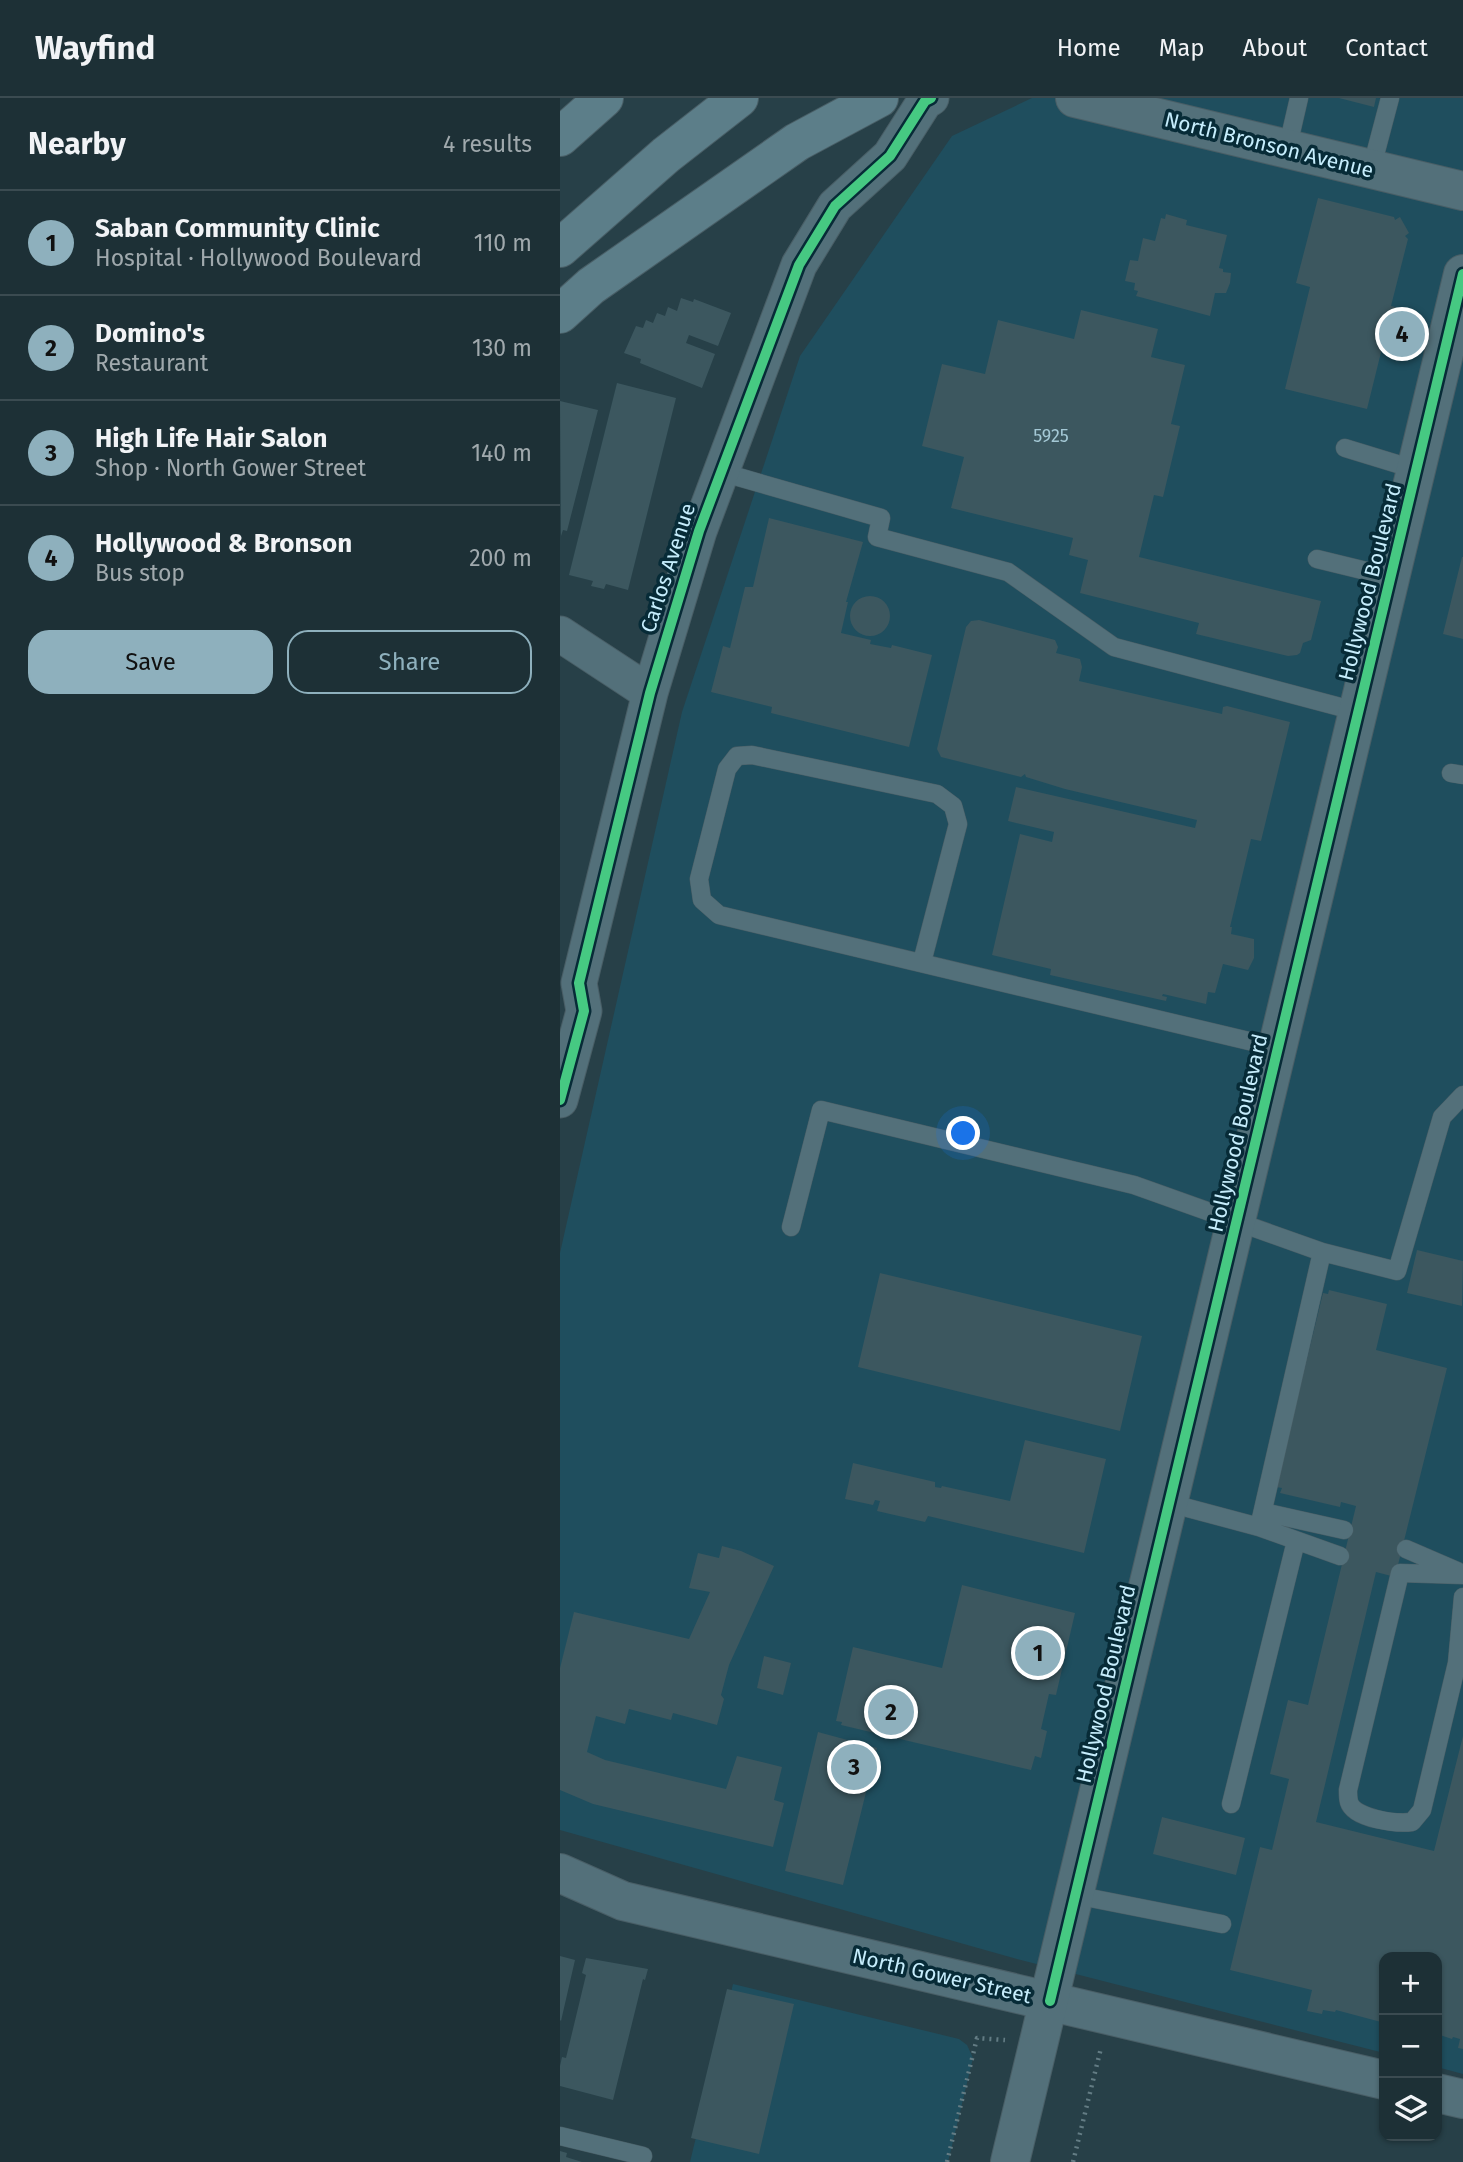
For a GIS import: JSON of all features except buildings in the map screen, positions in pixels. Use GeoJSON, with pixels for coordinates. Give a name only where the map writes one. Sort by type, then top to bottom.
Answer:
{"type":"FeatureCollection","features":[{"type":"Feature","properties":{"kind":"highway"},"geometry":{"type":"LineString","coordinates":[[560,134],[595,98]]}},
{"type":"Feature","properties":{"kind":"highway"},"geometry":{"type":"LineString","coordinates":[[560,134],[604,98]]}},
{"type":"Feature","properties":{"kind":"highway"},"geometry":{"type":"LineString","coordinates":[[560,248],[666,155],[739,98]]}},
{"type":"Feature","properties":{"kind":"highway"},"geometry":{"type":"LineString","coordinates":[[560,314],[591,286],[797,142],[879,98]]}},
{"type":"Feature","properties":{"kind":"main road","name":"North Bronson Avenue"},"geometry":{"type":"LineString","coordinates":[[1075,98],[1463,191]]}},
{"type":"Feature","properties":{"kind":"main road","name":"Hollywood Boulevard"},"geometry":{"type":"LineString","coordinates":[[1010,2162],[1463,274]]}},
{"type":"Feature","properties":{"kind":"main road","name":"North Gower Street"},"geometry":{"type":"LineString","coordinates":[[560,1873],[623,1901],[1379,2079]]}},
{"type":"Feature","properties":{"kind":"main road","name":"North Gower Street"},"geometry":{"type":"LineString","coordinates":[[560,1906],[623,1901]]}},
{"type":"Feature","properties":{"kind":"main road"},"geometry":{"type":"LineString","coordinates":[[1442,2094],[1463,2099]]}},
{"type":"Feature","properties":{"kind":"street","name":"Carlos Avenue"},"geometry":{"type":"LineString","coordinates":[[560,1099],[584,1011],[579,983],[650,692],[699,531],[799,265],[835,206],[890,156],[928,100]]}},
{"type":"Feature","properties":{"kind":"street"},"geometry":{"type":"LineString","coordinates":[[560,634],[650,692]]}},
{"type":"Feature","properties":{"kind":"lane"},"geometry":{"type":"LineString","coordinates":[[1287,150],[1299,98]]}},
{"type":"Feature","properties":{"kind":"lane"},"geometry":{"type":"LineString","coordinates":[[1371,170],[1390,98]]}},
{"type":"Feature","properties":{"kind":"lane"},"geometry":{"type":"LineString","coordinates":[[1345,447],[1417,470]]}},
{"type":"Feature","properties":{"kind":"lane"},"geometry":{"type":"LineString","coordinates":[[721,472],[881,518],[877,537],[1007,572],[1114,647],[1359,712]]}},
{"type":"Feature","properties":{"kind":"lane"},"geometry":{"type":"LineString","coordinates":[[1317,559],[1391,577]]}},
{"type":"Feature","properties":{"kind":"lane"},"geometry":{"type":"LineString","coordinates":[[922,962],[958,824],[953,806],[937,794],[752,755],[737,756],[727,769],[699,879],[702,900],[719,915],[1278,1048]]}},
{"type":"Feature","properties":{"kind":"lane"},"geometry":{"type":"LineString","coordinates":[[791,1227],[821,1110],[1134,1185],[1322,1252],[1397,1271],[1442,1116],[1463,1095]]}},
{"type":"Feature","properties":{"kind":"lane"},"geometry":{"type":"LineString","coordinates":[[1261,1520],[1322,1252]]}},
{"type":"Feature","properties":{"kind":"lane"},"geometry":{"type":"LineString","coordinates":[[1169,1503],[1261,1520],[1344,1530]]}},
{"type":"Feature","properties":{"kind":"lane"},"geometry":{"type":"LineString","coordinates":[[1261,1520],[1296,1541],[1340,1556]]}},
{"type":"Feature","properties":{"kind":"lane"},"geometry":{"type":"LineString","coordinates":[[1231,1804],[1296,1541]]}},
{"type":"Feature","properties":{"kind":"lane"},"geometry":{"type":"LineString","coordinates":[[1406,1549],[1463,1574]]}},
{"type":"Feature","properties":{"kind":"lane"},"geometry":{"type":"LineString","coordinates":[[1463,1574],[1400,1573],[1348,1790],[1349,1803],[1357,1812],[1397,1824],[1412,1822],[1422,1810],[1460,1664],[1463,1597]]}},
{"type":"Feature","properties":{"kind":"lane"},"geometry":{"type":"LineString","coordinates":[[1075,1895],[1222,1924]]}},
{"type":"Feature","properties":{"kind":"lane"},"geometry":{"type":"LineString","coordinates":[[560,2136],[643,2156]]}},
{"type":"Feature","properties":{"kind":"path"},"geometry":{"type":"LineString","coordinates":[[947,2162],[976,2038]]}},
{"type":"Feature","properties":{"kind":"path"},"geometry":{"type":"LineString","coordinates":[[1073,2162],[1101,2047]]}},
{"type":"Feature","properties":{"kind":"shaded area"},"geometry":{"type":"Polygon","coordinates":[[[1032,98],[1463,98],[1463,2074],[1442,2068],[1442,1952],[1379,1952],[1379,2052],[1017,1959],[560,1830],[560,1253],[682,712],[800,356],[952,136],[1032,98]]]}},
{"type":"Feature","properties":{"kind":"shaded area"},"geometry":{"type":"Polygon","coordinates":[[[733,1984],[959,2039],[967,2045],[973,2058],[948,2162],[690,2162],[733,1984]]]}},
{"type":"Feature","properties":{"kind":"cycle path"},"geometry":{"type":"LineString","coordinates":[[560,1100],[584,1011],[579,983],[600,897],[650,693],[699,531],[799,265],[835,206],[890,156],[925,101],[931,98]]}},
{"type":"Feature","properties":{"kind":"cycle path"},"geometry":{"type":"LineString","coordinates":[[1050,2001],[1463,274]]}},
{"type":"Feature","properties":{"kind":"place","name":"Hollywood & Bronson"},"geometry":{"type":"Point","coordinates":[1402,334]}},
{"type":"Feature","properties":{"kind":"place","name":"Saban Community Clinic"},"geometry":{"type":"Point","coordinates":[1038,1653]}},
{"type":"Feature","properties":{"kind":"place","name":"Domino's"},"geometry":{"type":"Point","coordinates":[891,1712]}},
{"type":"Feature","properties":{"kind":"place","name":"High Life Hair Salon"},"geometry":{"type":"Point","coordinates":[854,1767]}}]}
